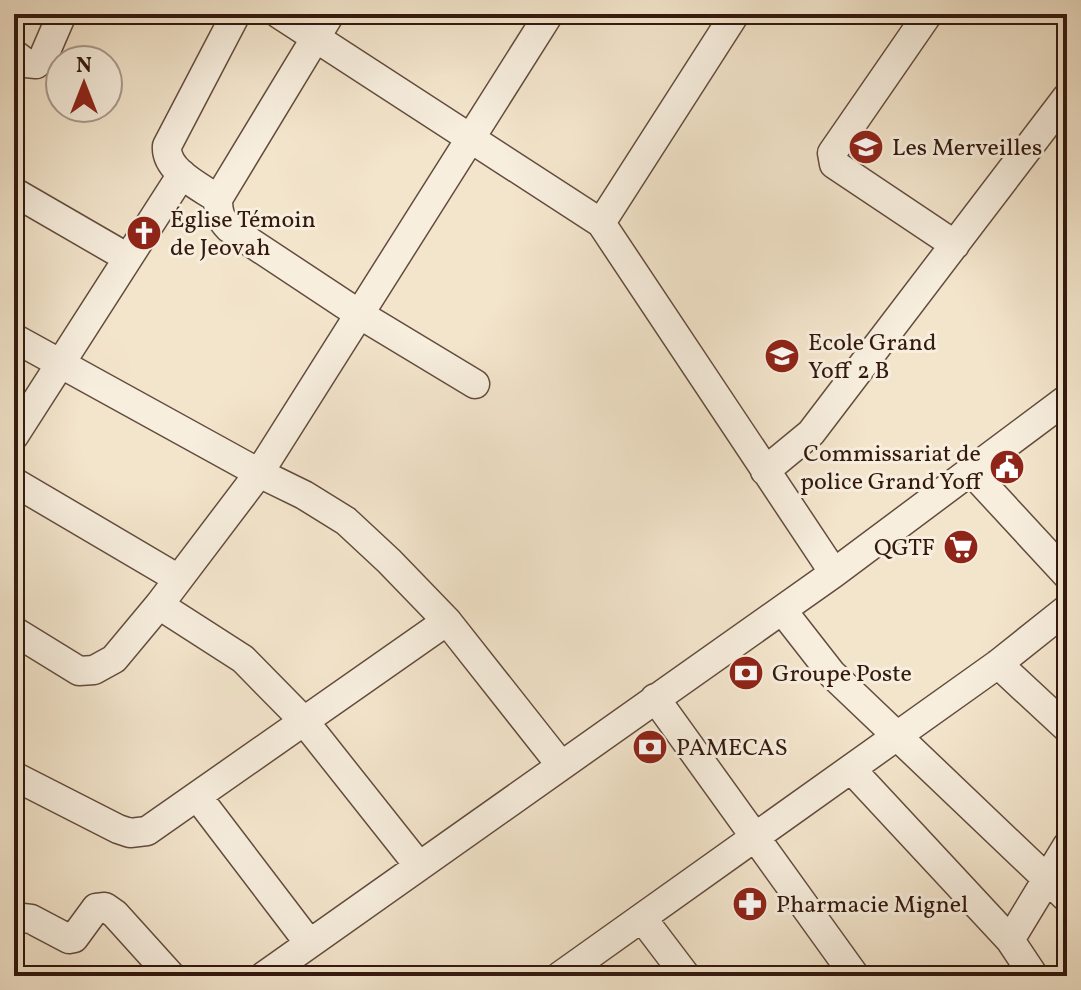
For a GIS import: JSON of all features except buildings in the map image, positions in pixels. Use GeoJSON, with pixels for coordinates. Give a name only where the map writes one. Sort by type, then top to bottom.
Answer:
{"type":"FeatureCollection","features":[{"type":"Feature","properties":{"kind":"street"},"geometry":{"type":"LineString","coordinates":[[14,54],[26,63],[36,64],[43,58],[62,14]]}},
{"type":"Feature","properties":{"kind":"street"},"geometry":{"type":"LineString","coordinates":[[218,199],[170,162],[167,146],[236,14]]}},
{"type":"Feature","properties":{"kind":"street"},"geometry":{"type":"LineString","coordinates":[[279,14],[323,26],[470,138],[601,223],[834,573]]}},
{"type":"Feature","properties":{"kind":"street"},"geometry":{"type":"LineString","coordinates":[[14,631],[79,671],[94,670],[114,659],[259,473],[549,14]]}},
{"type":"Feature","properties":{"kind":"street"},"geometry":{"type":"LineString","coordinates":[[601,223],[735,14]]}},
{"type":"Feature","properties":{"kind":"street"},"geometry":{"type":"LineString","coordinates":[[928,14],[832,153],[831,159],[955,245]]}},
{"type":"Feature","properties":{"kind":"street"},"geometry":{"type":"LineString","coordinates":[[323,26],[218,199],[218,212],[229,228],[359,314],[475,384]]}},
{"type":"Feature","properties":{"kind":"street"},"geometry":{"type":"LineString","coordinates":[[765,471],[811,433],[1067,97]]}},
{"type":"Feature","properties":{"kind":"street"},"geometry":{"type":"LineString","coordinates":[[14,436],[182,174]]}},
{"type":"Feature","properties":{"kind":"street"},"geometry":{"type":"LineString","coordinates":[[14,192],[128,258]]}},
{"type":"Feature","properties":{"kind":"street"},"geometry":{"type":"LineString","coordinates":[[14,338],[304,495],[346,521],[447,621],[560,764]]}},
{"type":"Feature","properties":{"kind":"street"},"geometry":{"type":"LineString","coordinates":[[264,976],[834,573],[1067,399]]}},
{"type":"Feature","properties":{"kind":"street"},"geometry":{"type":"LineString","coordinates":[[970,470],[1067,575]]}},
{"type":"Feature","properties":{"kind":"street"},"geometry":{"type":"LineString","coordinates":[[14,482],[177,578]]}},
{"type":"Feature","properties":{"kind":"street"},"geometry":{"type":"LineString","coordinates":[[159,605],[243,659],[304,721],[419,866]]}},
{"type":"Feature","properties":{"kind":"street"},"geometry":{"type":"LineString","coordinates":[[560,976],[998,664],[1067,609]]}},
{"type":"Feature","properties":{"kind":"street"},"geometry":{"type":"LineString","coordinates":[[782,610],[832,674],[1067,898]]}},
{"type":"Feature","properties":{"kind":"street"},"geometry":{"type":"LineString","coordinates":[[14,776],[130,833],[147,831],[447,621]]}},
{"type":"Feature","properties":{"kind":"street"},"geometry":{"type":"LineString","coordinates":[[998,664],[1067,728]]}},
{"type":"Feature","properties":{"kind":"street"},"geometry":{"type":"LineString","coordinates":[[655,698],[855,976]]}},
{"type":"Feature","properties":{"kind":"street"},"geometry":{"type":"LineString","coordinates":[[851,769],[1010,940],[1034,976]]}},
{"type":"Feature","properties":{"kind":"street"},"geometry":{"type":"LineString","coordinates":[[197,796],[309,943]]}},
{"type":"Feature","properties":{"kind":"street"},"geometry":{"type":"LineString","coordinates":[[1010,940],[1067,846]]}},
{"type":"Feature","properties":{"kind":"street"},"geometry":{"type":"LineString","coordinates":[[20,914],[69,939],[74,938],[96,908],[105,907],[171,976]]}},
{"type":"Feature","properties":{"kind":"street"},"geometry":{"type":"LineString","coordinates":[[642,918],[686,976]]}},
{"type":"Feature","properties":{"kind":"place","name":"Les Merveilles"},"geometry":{"type":"Point","coordinates":[866,147]}},
{"type":"Feature","properties":{"kind":"place","name":"Église Témoin de Jeovah"},"geometry":{"type":"Point","coordinates":[144,233]}},
{"type":"Feature","properties":{"kind":"place","name":"Ecole Grand Yoff 2 B"},"geometry":{"type":"Point","coordinates":[782,356]}},
{"type":"Feature","properties":{"kind":"place","name":"Commissariat de police Grand Yoff"},"geometry":{"type":"Point","coordinates":[1007,467]}},
{"type":"Feature","properties":{"kind":"place","name":"QGTF"},"geometry":{"type":"Point","coordinates":[961,547]}},
{"type":"Feature","properties":{"kind":"place","name":"Groupe Poste"},"geometry":{"type":"Point","coordinates":[746,673]}},
{"type":"Feature","properties":{"kind":"place","name":"PAMECAS"},"geometry":{"type":"Point","coordinates":[650,747]}},
{"type":"Feature","properties":{"kind":"place","name":"Pharmacie Mignel"},"geometry":{"type":"Point","coordinates":[750,904]}}]}
